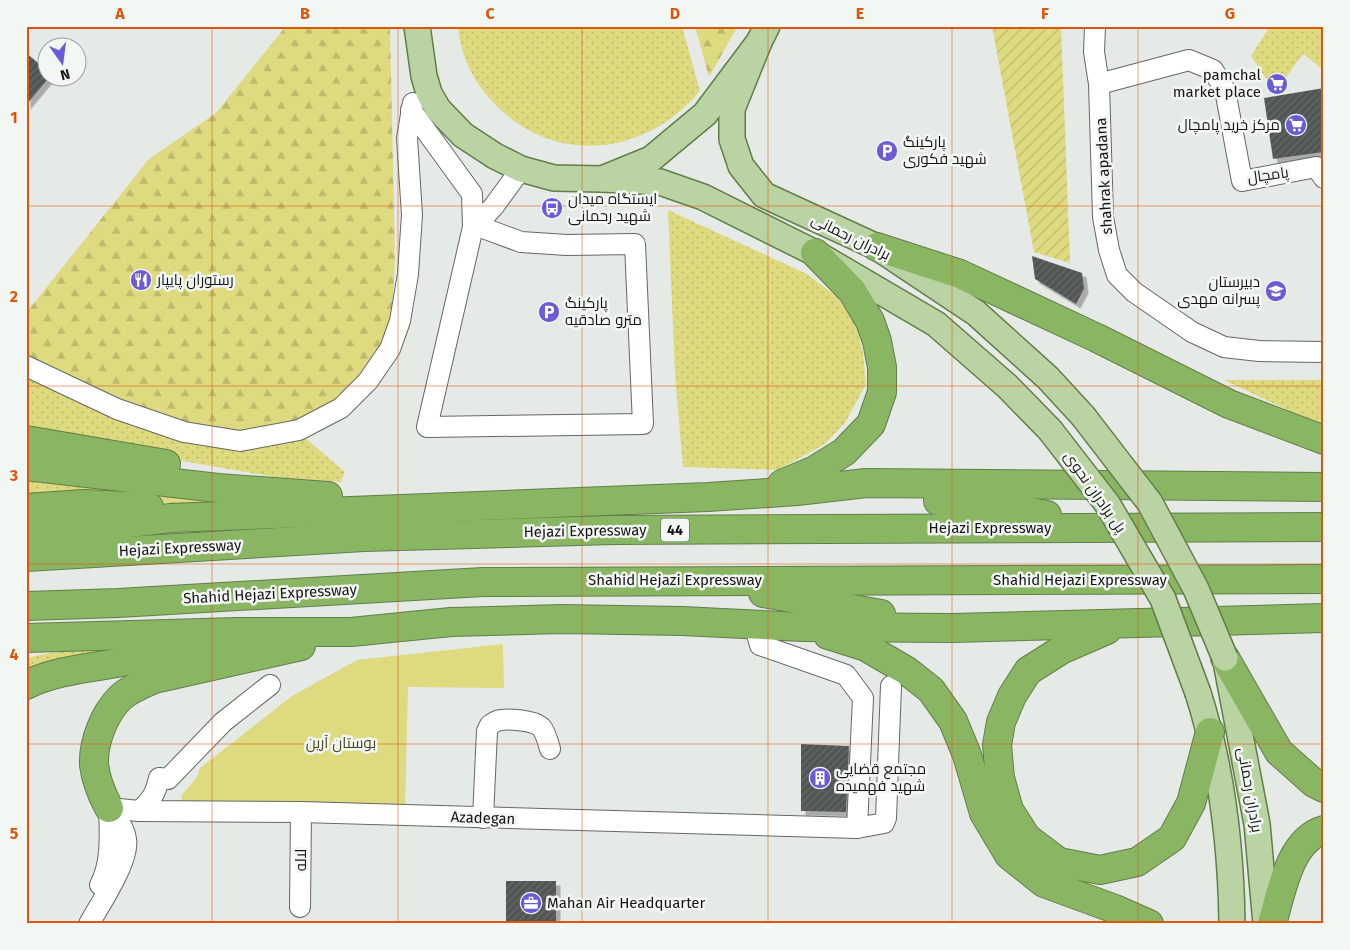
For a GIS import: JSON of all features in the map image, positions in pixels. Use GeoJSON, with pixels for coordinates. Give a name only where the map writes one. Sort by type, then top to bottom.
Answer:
{"type":"FeatureCollection","features":[{"type":"Feature","properties":{"kind":"highway"},"geometry":{"type":"LineString","coordinates":[[877,247],[960,274],[1097,338],[1229,404],[1324,440]]}},
{"type":"Feature","properties":{"kind":"highway"},"geometry":{"type":"LineString","coordinates":[[708,497],[780,485],[815,470],[844,452],[871,424],[882,392],[882,366],[877,342],[870,321],[852,291],[815,253]]}},
{"type":"Feature","properties":{"kind":"highway"},"geometry":{"type":"LineString","coordinates":[[26,440],[208,472],[330,496]]}},
{"type":"Feature","properties":{"kind":"highway"},"geometry":{"type":"LineString","coordinates":[[26,466],[228,489],[514,506]]}},
{"type":"Feature","properties":{"kind":"highway"},"geometry":{"type":"LineString","coordinates":[[26,534],[134,522],[238,515],[514,506],[708,497],[797,491],[866,483],[1324,487]]}},
{"type":"Feature","properties":{"kind":"highway"},"geometry":{"type":"LineString","coordinates":[[797,491],[989,504],[1112,527]]}},
{"type":"Feature","properties":{"kind":"highway"},"geometry":{"type":"LineString","coordinates":[[26,508],[83,504],[117,505],[184,509],[238,515]]}},
{"type":"Feature","properties":{"kind":"highway","name":"Hejazi Expressway"},"geometry":{"type":"LineString","coordinates":[[26,557],[364,537],[614,530],[1324,527]]}},
{"type":"Feature","properties":{"kind":"highway","name":"Shahid Hejazi Expressway"},"geometry":{"type":"LineString","coordinates":[[26,606],[484,582],[1324,579]]}},
{"type":"Feature","properties":{"kind":"highway"},"geometry":{"type":"LineString","coordinates":[[685,580],[953,628]]}},
{"type":"Feature","properties":{"kind":"highway"},"geometry":{"type":"LineString","coordinates":[[1283,618],[1324,624]]}},
{"type":"Feature","properties":{"kind":"highway"},"geometry":{"type":"LineString","coordinates":[[26,638],[238,632],[351,632],[451,622],[562,619],[803,627],[953,628],[1324,618]]}},
{"type":"Feature","properties":{"kind":"highway"},"geometry":{"type":"LineString","coordinates":[[1120,624],[1061,650],[1028,671],[1012,696],[1001,722],[997,746],[1000,778],[1008,810],[1027,838],[1058,862],[1100,870],[1137,862],[1172,838],[1191,803],[1210,732]]}},
{"type":"Feature","properties":{"kind":"highway"},"geometry":{"type":"LineString","coordinates":[[803,627],[866,647],[907,670],[931,690],[954,720],[967,755],[984,812],[1010,855],[1044,883],[1115,909],[1149,924]]}},
{"type":"Feature","properties":{"kind":"highway"},"geometry":{"type":"LineString","coordinates":[[109,808],[101,793],[94,764],[96,745],[111,709],[121,697],[138,686],[154,679],[301,646],[351,632]]}},
{"type":"Feature","properties":{"kind":"highway"},"geometry":{"type":"LineString","coordinates":[[26,651],[114,635]]}},
{"type":"Feature","properties":{"kind":"highway"},"geometry":{"type":"LineString","coordinates":[[26,685],[75,670],[137,659],[217,650],[301,646]]}},
{"type":"Feature","properties":{"kind":"highway"},"geometry":{"type":"LineString","coordinates":[[1225,658],[1279,752],[1314,783],[1324,788]]}},
{"type":"Feature","properties":{"kind":"highway"},"geometry":{"type":"LineString","coordinates":[[1272,924],[1287,873],[1299,847],[1324,830]]}},
{"type":"Feature","properties":{"kind":"main road","name":"برادران رحمانی"},"geometry":{"type":"LineString","coordinates":[[416,26],[424,76],[429,93],[438,109],[463,135],[495,156],[521,170],[554,178],[660,182],[703,197],[815,253],[936,324],[1008,386],[1050,430]]}},
{"type":"Feature","properties":{"kind":"main road","name":"برادران رحمانی"},"geometry":{"type":"LineString","coordinates":[[763,34],[732,109],[732,139],[741,166],[764,195],[877,247],[976,313],[1048,378],[1083,416],[1150,503],[1196,589],[1225,658],[1258,824],[1266,924]]}},
{"type":"Feature","properties":{"kind":"main road"},"geometry":{"type":"LineString","coordinates":[[602,179],[651,159],[705,114],[763,34]]}},
{"type":"Feature","properties":{"kind":"main road","name":"پل برادران نحوی"},"geometry":{"type":"LineString","coordinates":[[1050,430],[1108,504],[1163,599],[1198,693]]}},
{"type":"Feature","properties":{"kind":"main road","name":"برادران رحمانی"},"geometry":{"type":"LineString","coordinates":[[1198,693],[1210,732],[1224,802],[1232,880],[1232,924]]}},
{"type":"Feature","properties":{"kind":"street"},"geometry":{"type":"LineString","coordinates":[[1087,26],[1094,52]]}},
{"type":"Feature","properties":{"kind":"street","name":"shahrak apadana"},"geometry":{"type":"LineString","coordinates":[[1094,26],[1094,52],[1099,84],[1103,217],[1109,250],[1117,275],[1134,292],[1192,332],[1224,347],[1259,351],[1324,352]]}},
{"type":"Feature","properties":{"kind":"street","name":"پامچال"},"geometry":{"type":"LineString","coordinates":[[1099,84],[1189,60],[1213,70],[1225,90],[1242,181],[1320,172]]}},
{"type":"Feature","properties":{"kind":"street"},"geometry":{"type":"LineString","coordinates":[[26,366],[117,408],[184,432],[240,441],[300,430],[341,408],[368,381],[390,349],[400,321],[408,274],[412,215],[406,138],[411,110],[424,76]]}},
{"type":"Feature","properties":{"kind":"street"},"geometry":{"type":"LineString","coordinates":[[411,110],[472,194],[476,203],[482,207],[494,206]]}},
{"type":"Feature","properties":{"kind":"street"},"geometry":{"type":"LineString","coordinates":[[472,194],[473,227],[427,427],[643,424],[635,244],[567,245],[521,242],[483,228],[483,218],[521,170]]}},
{"type":"Feature","properties":{"kind":"street"},"geometry":{"type":"LineString","coordinates":[[754,624],[760,645],[846,675],[863,698],[858,828]]}},
{"type":"Feature","properties":{"kind":"street"},"geometry":{"type":"LineString","coordinates":[[139,811],[150,802],[156,792],[159,778],[168,779],[223,722],[270,685]]}},
{"type":"Feature","properties":{"kind":"street","name":"Azadegan"},"geometry":{"type":"LineString","coordinates":[[109,808],[139,811],[301,812],[858,828],[879,825],[884,823],[886,818],[891,686]]}},
{"type":"Feature","properties":{"kind":"street"},"geometry":{"type":"LineString","coordinates":[[483,818],[488,731],[490,725],[497,721],[528,721],[540,727],[546,736],[550,749]]}},
{"type":"Feature","properties":{"kind":"street"},"geometry":{"type":"LineString","coordinates":[[77,924],[106,875],[109,808]]}},
{"type":"Feature","properties":{"kind":"street"},"geometry":{"type":"LineString","coordinates":[[89,924],[120,868],[126,853],[126,840],[122,826],[109,808]]}},
{"type":"Feature","properties":{"kind":"street","name":"لاله"},"geometry":{"type":"LineString","coordinates":[[300,907],[301,812]]}},
{"type":"Feature","properties":{"kind":"green space"},"geometry":{"type":"Polygon","coordinates":[[[286,26],[390,26],[395,259],[391,332],[359,377],[330,404],[297,421],[240,431],[192,428],[98,394],[26,357],[26,313],[149,159],[216,113],[286,26]]]}},
{"type":"Feature","properties":{"kind":"green space"},"geometry":{"type":"Polygon","coordinates":[[[458,26],[682,26],[700,91],[678,113],[653,130],[626,141],[598,145],[570,144],[542,137],[516,122],[485,93],[473,76],[465,57],[461,47],[458,26]]]}},
{"type":"Feature","properties":{"kind":"green space"},"geometry":{"type":"Polygon","coordinates":[[[695,26],[738,26],[709,77],[695,26]]]}},
{"type":"Feature","properties":{"kind":"green space"},"geometry":{"type":"Polygon","coordinates":[[[992,26],[1061,26],[1070,263],[1034,252],[992,26]]]}},
{"type":"Feature","properties":{"kind":"green space"},"geometry":{"type":"Polygon","coordinates":[[[1270,26],[1324,26],[1324,71],[1304,54],[1284,81],[1269,83],[1251,56],[1270,26]]]}},
{"type":"Feature","properties":{"kind":"green space"},"geometry":{"type":"Polygon","coordinates":[[[668,210],[807,274],[836,296],[856,323],[863,353],[866,384],[845,423],[825,444],[778,470],[683,467],[675,374],[668,210]]]}},
{"type":"Feature","properties":{"kind":"green space"},"geometry":{"type":"Polygon","coordinates":[[[26,377],[99,411],[244,446],[272,445],[304,437],[345,472],[341,482],[275,477],[26,434],[26,377]]]}},
{"type":"Feature","properties":{"kind":"green space"},"geometry":{"type":"Polygon","coordinates":[[[1224,380],[1324,380],[1324,424],[1294,413],[1224,380]]]}},
{"type":"Feature","properties":{"kind":"green space"},"geometry":{"type":"Polygon","coordinates":[[[26,475],[269,502],[196,505],[124,500],[26,504],[26,475]]]}},
{"type":"Feature","properties":{"kind":"green space"},"geometry":{"type":"Polygon","coordinates":[[[238,639],[26,675],[26,658],[51,653],[104,646],[238,639]]]}},
{"type":"Feature","properties":{"kind":"green space","name":"بوستان آرین"},"geometry":{"type":"Polygon","coordinates":[[[503,644],[504,688],[408,687],[405,807],[184,806],[181,796],[197,777],[200,768],[292,696],[357,660],[503,644]]]}},
{"type":"Feature","properties":{"kind":"building"},"geometry":{"type":"Polygon","coordinates":[[[26,53],[38,63],[38,88],[40,88],[26,105],[26,53]]]}},
{"type":"Feature","properties":{"kind":"building","name":"مرکز خرید پامچال"},"geometry":{"type":"Polygon","coordinates":[[[1324,88],[1324,152],[1273,159],[1264,98],[1324,88]]]}},
{"type":"Feature","properties":{"kind":"building"},"geometry":{"type":"Polygon","coordinates":[[[1032,256],[1082,273],[1084,289],[1076,304],[1035,279],[1032,256]]]}},
{"type":"Feature","properties":{"kind":"building","name":"مجتمع قضایی شهید فهمیده"},"geometry":{"type":"Polygon","coordinates":[[[801,744],[849,746],[846,812],[801,811],[801,744]]]}},
{"type":"Feature","properties":{"kind":"building","name":"Mahan Air Headquarter"},"geometry":{"type":"Polygon","coordinates":[[[506,881],[556,881],[556,924],[506,924],[506,881]]]}},
{"type":"Feature","properties":{"kind":"place","name":"pamchal market place"},"geometry":{"type":"Point","coordinates":[1277,84]}},
{"type":"Feature","properties":{"kind":"place","name":"مرکز خرید پامچال"},"geometry":{"type":"Point","coordinates":[1296,125]}},
{"type":"Feature","properties":{"kind":"place","name":"پارکینگ شهید فکوری"},"geometry":{"type":"Point","coordinates":[887,151]}},
{"type":"Feature","properties":{"kind":"place","name":"ایستگاه میدان شهید رحمانی"},"geometry":{"type":"Point","coordinates":[552,208]}},
{"type":"Feature","properties":{"kind":"place","name":"رستوران پایپار"},"geometry":{"type":"Point","coordinates":[141,280]}},
{"type":"Feature","properties":{"kind":"place","name":"دبیرستان پسرانه مهدی"},"geometry":{"type":"Point","coordinates":[1276,291]}},
{"type":"Feature","properties":{"kind":"place","name":"پارکینگ مترو صادقیه"},"geometry":{"type":"Point","coordinates":[549,312]}},
{"type":"Feature","properties":{"kind":"place","name":"مجتمع قضایی شهید فهمیده"},"geometry":{"type":"Point","coordinates":[820,778]}},
{"type":"Feature","properties":{"kind":"place","name":"Mahan Air Headquarter"},"geometry":{"type":"Point","coordinates":[531,903]}}]}
